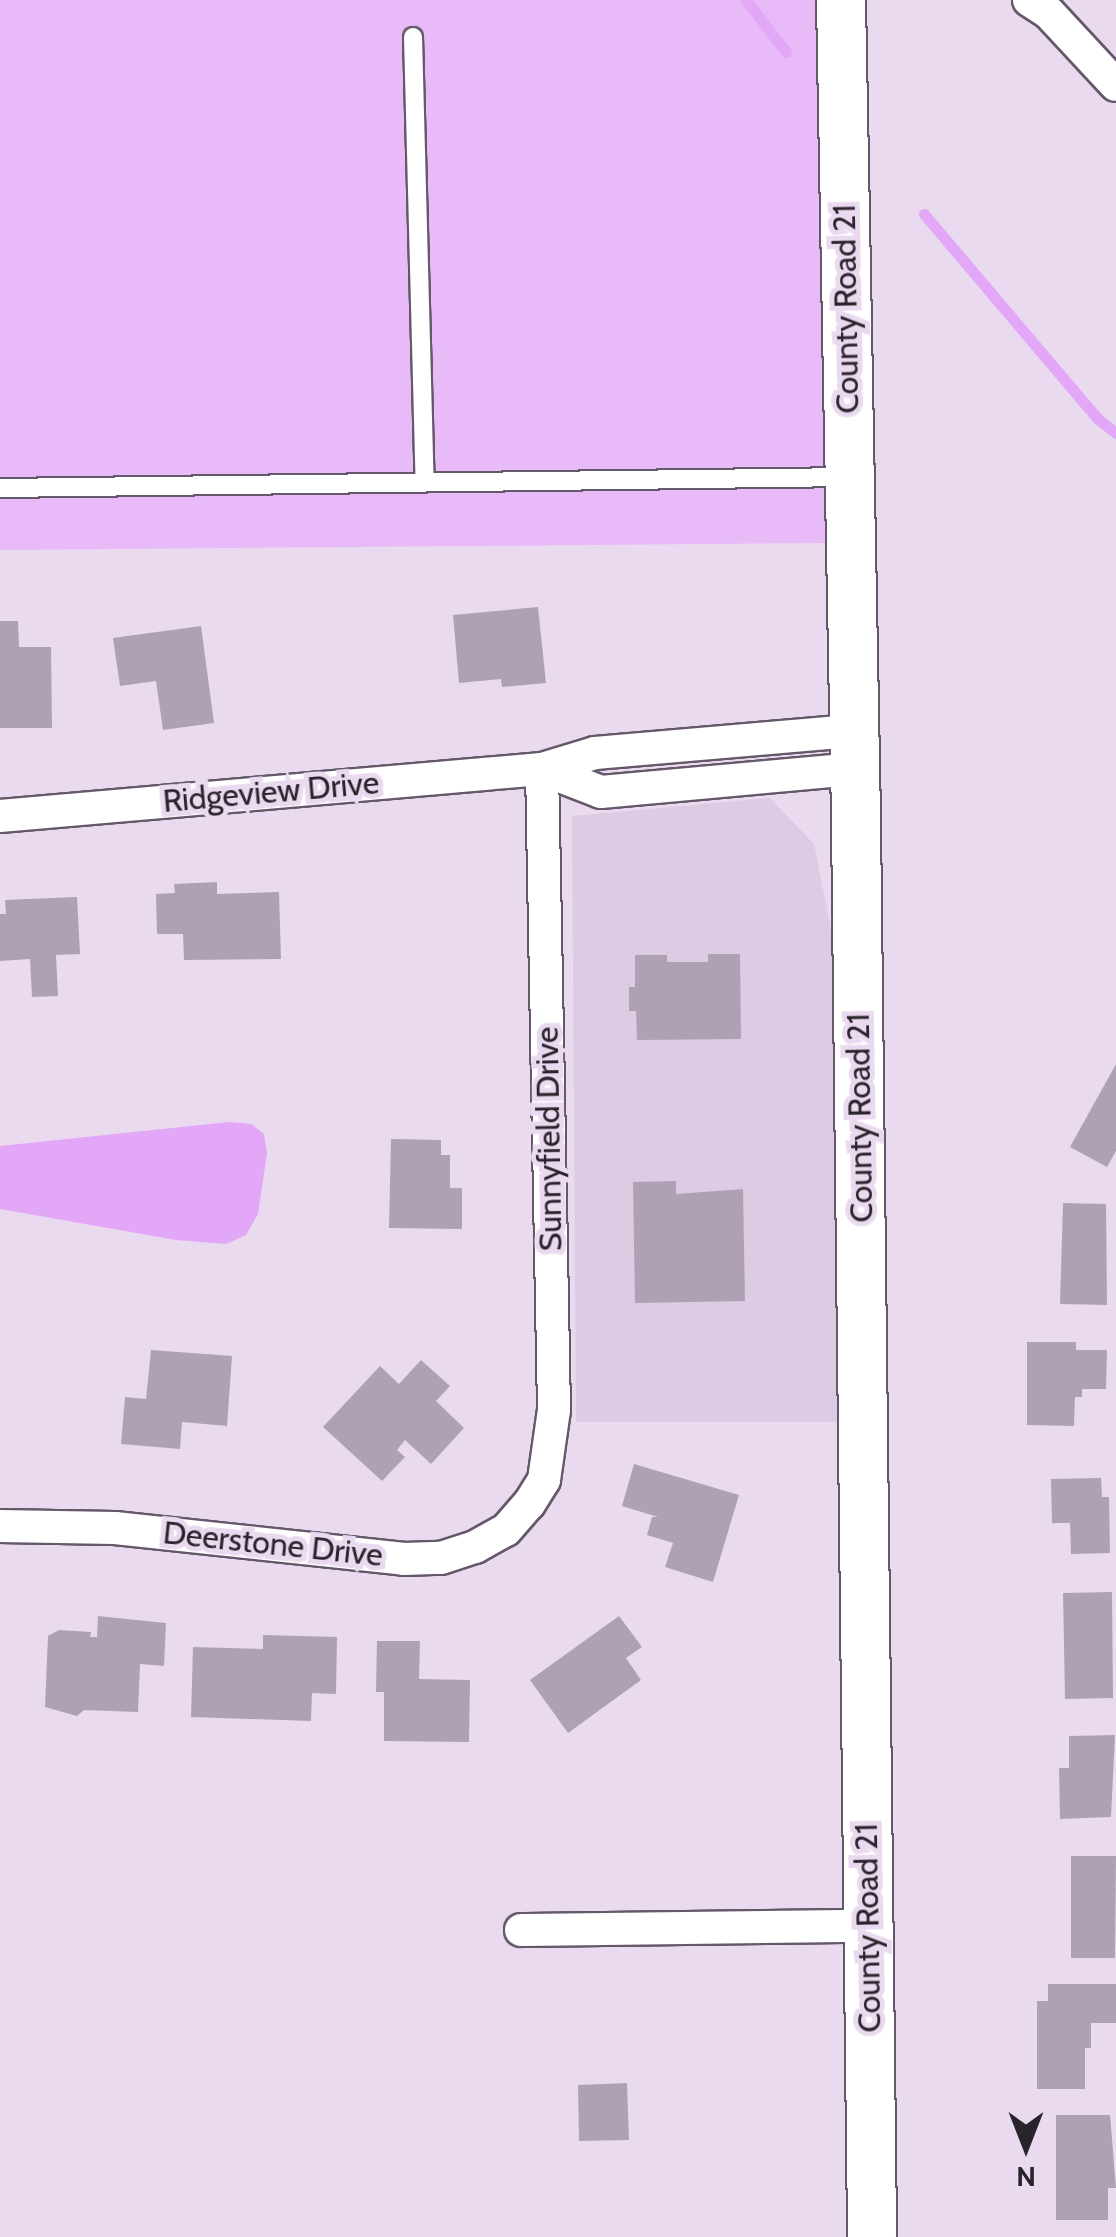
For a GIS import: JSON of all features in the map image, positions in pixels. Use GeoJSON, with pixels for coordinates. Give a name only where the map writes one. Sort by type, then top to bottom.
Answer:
{"type":"FeatureCollection","features":[{"type":"Feature","properties":{"kind":"street","name":"County Road 21"},"geometry":{"type":"LineString","coordinates":[[841,0],[872,2237]]}},
{"type":"Feature","properties":{"kind":"street"},"geometry":{"type":"LineString","coordinates":[[1029,0],[1049,14],[1116,85]]}},
{"type":"Feature","properties":{"kind":"street","name":"Ridgeview Drive"},"geometry":{"type":"LineString","coordinates":[[0,816],[542,769],[595,753],[854,750]]}},
{"type":"Feature","properties":{"kind":"street","name":"Sunnyfield Drive"},"geometry":{"type":"LineString","coordinates":[[529,1504],[544,1480],[554,1410],[542,769]]}},
{"type":"Feature","properties":{"kind":"street","name":"Deerstone Drive"},"geometry":{"type":"LineString","coordinates":[[0,1526],[115,1528],[404,1559],[441,1558],[476,1547],[506,1530],[529,1504]]}},
{"type":"Feature","properties":{"kind":"street"},"geometry":{"type":"LineString","coordinates":[[520,1930],[868,1926]]}},
{"type":"Feature","properties":{"kind":"lane"},"geometry":{"type":"LineString","coordinates":[[413,37],[426,482]]}},
{"type":"Feature","properties":{"kind":"lane"},"geometry":{"type":"LineString","coordinates":[[0,488],[849,477]]}},
{"type":"Feature","properties":{"kind":"shaded area"},"geometry":{"type":"Polygon","coordinates":[[[0,0],[818,0],[827,543],[0,550],[0,0]]]}},
{"type":"Feature","properties":{"kind":"shaded area"},"geometry":{"type":"Polygon","coordinates":[[[770,798],[814,844],[837,960],[842,1422],[576,1422],[572,816],[770,798]]]}},
{"type":"Feature","properties":{"kind":"shaded area"},"geometry":{"type":"Polygon","coordinates":[[[229,1122],[251,1124],[264,1134],[267,1153],[258,1214],[246,1235],[226,1244],[176,1240],[0,1209],[0,1146],[229,1122]]]}},
{"type":"Feature","properties":{"kind":"building"},"geometry":{"type":"Polygon","coordinates":[[[538,607],[546,683],[502,687],[501,679],[459,683],[453,615],[538,607]]]}},
{"type":"Feature","properties":{"kind":"building"},"geometry":{"type":"Polygon","coordinates":[[[0,621],[18,621],[19,647],[51,647],[52,728],[0,728],[0,621]]]}},
{"type":"Feature","properties":{"kind":"building"},"geometry":{"type":"Polygon","coordinates":[[[201,626],[214,723],[163,730],[156,681],[120,686],[113,638],[201,626]]]}},
{"type":"Feature","properties":{"kind":"building"},"geometry":{"type":"Polygon","coordinates":[[[217,882],[217,894],[279,892],[281,959],[184,960],[183,934],[157,934],[156,894],[175,893],[174,884],[217,882]]]}},
{"type":"Feature","properties":{"kind":"building"},"geometry":{"type":"Polygon","coordinates":[[[77,897],[80,954],[56,955],[58,996],[32,997],[30,959],[0,961],[0,914],[6,914],[5,900],[77,897]]]}},
{"type":"Feature","properties":{"kind":"building"},"geometry":{"type":"Polygon","coordinates":[[[708,954],[740,954],[741,1039],[637,1040],[636,1011],[629,1011],[629,987],[635,987],[635,955],[667,955],[667,962],[708,962],[708,954]]]}},
{"type":"Feature","properties":{"kind":"building"},"geometry":{"type":"Polygon","coordinates":[[[1116,1064],[1116,1151],[1107,1167],[1070,1147],[1116,1064]]]}},
{"type":"Feature","properties":{"kind":"building"},"geometry":{"type":"Polygon","coordinates":[[[391,1139],[441,1140],[441,1155],[450,1155],[450,1188],[462,1188],[462,1229],[389,1228],[391,1139]]]}},
{"type":"Feature","properties":{"kind":"building"},"geometry":{"type":"Polygon","coordinates":[[[676,1181],[676,1194],[743,1189],[745,1301],[635,1303],[633,1182],[676,1181]]]}},
{"type":"Feature","properties":{"kind":"building"},"geometry":{"type":"Polygon","coordinates":[[[1063,1203],[1106,1204],[1107,1305],[1060,1304],[1063,1203]]]}},
{"type":"Feature","properties":{"kind":"building"},"geometry":{"type":"Polygon","coordinates":[[[1027,1342],[1076,1342],[1076,1350],[1107,1350],[1106,1389],[1082,1389],[1082,1397],[1075,1397],[1074,1426],[1027,1425],[1027,1342]]]}},
{"type":"Feature","properties":{"kind":"building"},"geometry":{"type":"Polygon","coordinates":[[[151,1350],[232,1356],[227,1426],[182,1422],[180,1449],[121,1444],[125,1397],[146,1399],[151,1350]]]}},
{"type":"Feature","properties":{"kind":"building"},"geometry":{"type":"Polygon","coordinates":[[[421,1360],[450,1386],[436,1401],[464,1428],[431,1464],[405,1440],[397,1450],[405,1457],[382,1481],[323,1427],[380,1366],[399,1384],[421,1360]]]}},
{"type":"Feature","properties":{"kind":"building"},"geometry":{"type":"Polygon","coordinates":[[[634,1464],[739,1495],[713,1582],[665,1567],[673,1543],[647,1535],[652,1517],[658,1517],[622,1506],[634,1464]]]}},
{"type":"Feature","properties":{"kind":"building"},"geometry":{"type":"Polygon","coordinates":[[[1101,1478],[1102,1497],[1109,1497],[1110,1553],[1071,1554],[1070,1523],[1052,1523],[1051,1479],[1101,1478]]]}},
{"type":"Feature","properties":{"kind":"building"},"geometry":{"type":"Polygon","coordinates":[[[1112,1592],[1113,1698],[1065,1699],[1063,1593],[1112,1592]]]}},
{"type":"Feature","properties":{"kind":"building"},"geometry":{"type":"Polygon","coordinates":[[[98,1616],[166,1623],[164,1666],[140,1664],[138,1712],[84,1710],[77,1716],[45,1707],[48,1636],[59,1630],[91,1632],[90,1637],[97,1637],[98,1616]]]}},
{"type":"Feature","properties":{"kind":"building"},"geometry":{"type":"Polygon","coordinates":[[[619,1616],[642,1647],[626,1658],[641,1680],[568,1733],[530,1680],[619,1616]]]}},
{"type":"Feature","properties":{"kind":"building"},"geometry":{"type":"Polygon","coordinates":[[[263,1635],[337,1637],[336,1694],[312,1693],[311,1721],[191,1717],[193,1647],[263,1649],[263,1635]]]}},
{"type":"Feature","properties":{"kind":"building"},"geometry":{"type":"Polygon","coordinates":[[[377,1641],[420,1641],[419,1679],[470,1680],[469,1742],[384,1741],[384,1692],[376,1692],[377,1641]]]}},
{"type":"Feature","properties":{"kind":"building"},"geometry":{"type":"Polygon","coordinates":[[[1115,1735],[1111,1817],[1060,1819],[1059,1768],[1069,1768],[1069,1736],[1115,1735]]]}},
{"type":"Feature","properties":{"kind":"building"},"geometry":{"type":"Polygon","coordinates":[[[1071,1856],[1116,1856],[1115,1958],[1071,1958],[1071,1856]]]}},
{"type":"Feature","properties":{"kind":"building"},"geometry":{"type":"Polygon","coordinates":[[[1048,1984],[1116,1984],[1116,2023],[1091,2023],[1091,2048],[1085,2048],[1085,2089],[1037,2089],[1037,2001],[1048,2001],[1048,1984]]]}},
{"type":"Feature","properties":{"kind":"building"},"geometry":{"type":"Polygon","coordinates":[[[627,2083],[629,2140],[579,2141],[578,2085],[627,2083]]]}},
{"type":"Feature","properties":{"kind":"building"},"geometry":{"type":"Polygon","coordinates":[[[1056,2115],[1110,2115],[1116,2188],[1108,2188],[1108,2220],[1056,2220],[1056,2115]]]}},
{"type":"Feature","properties":{"kind":"waterway"},"geometry":{"type":"LineString","coordinates":[[746,0],[786,52]]}},
{"type":"Feature","properties":{"kind":"waterway"},"geometry":{"type":"LineString","coordinates":[[924,214],[1098,419],[1116,433]]}}]}
